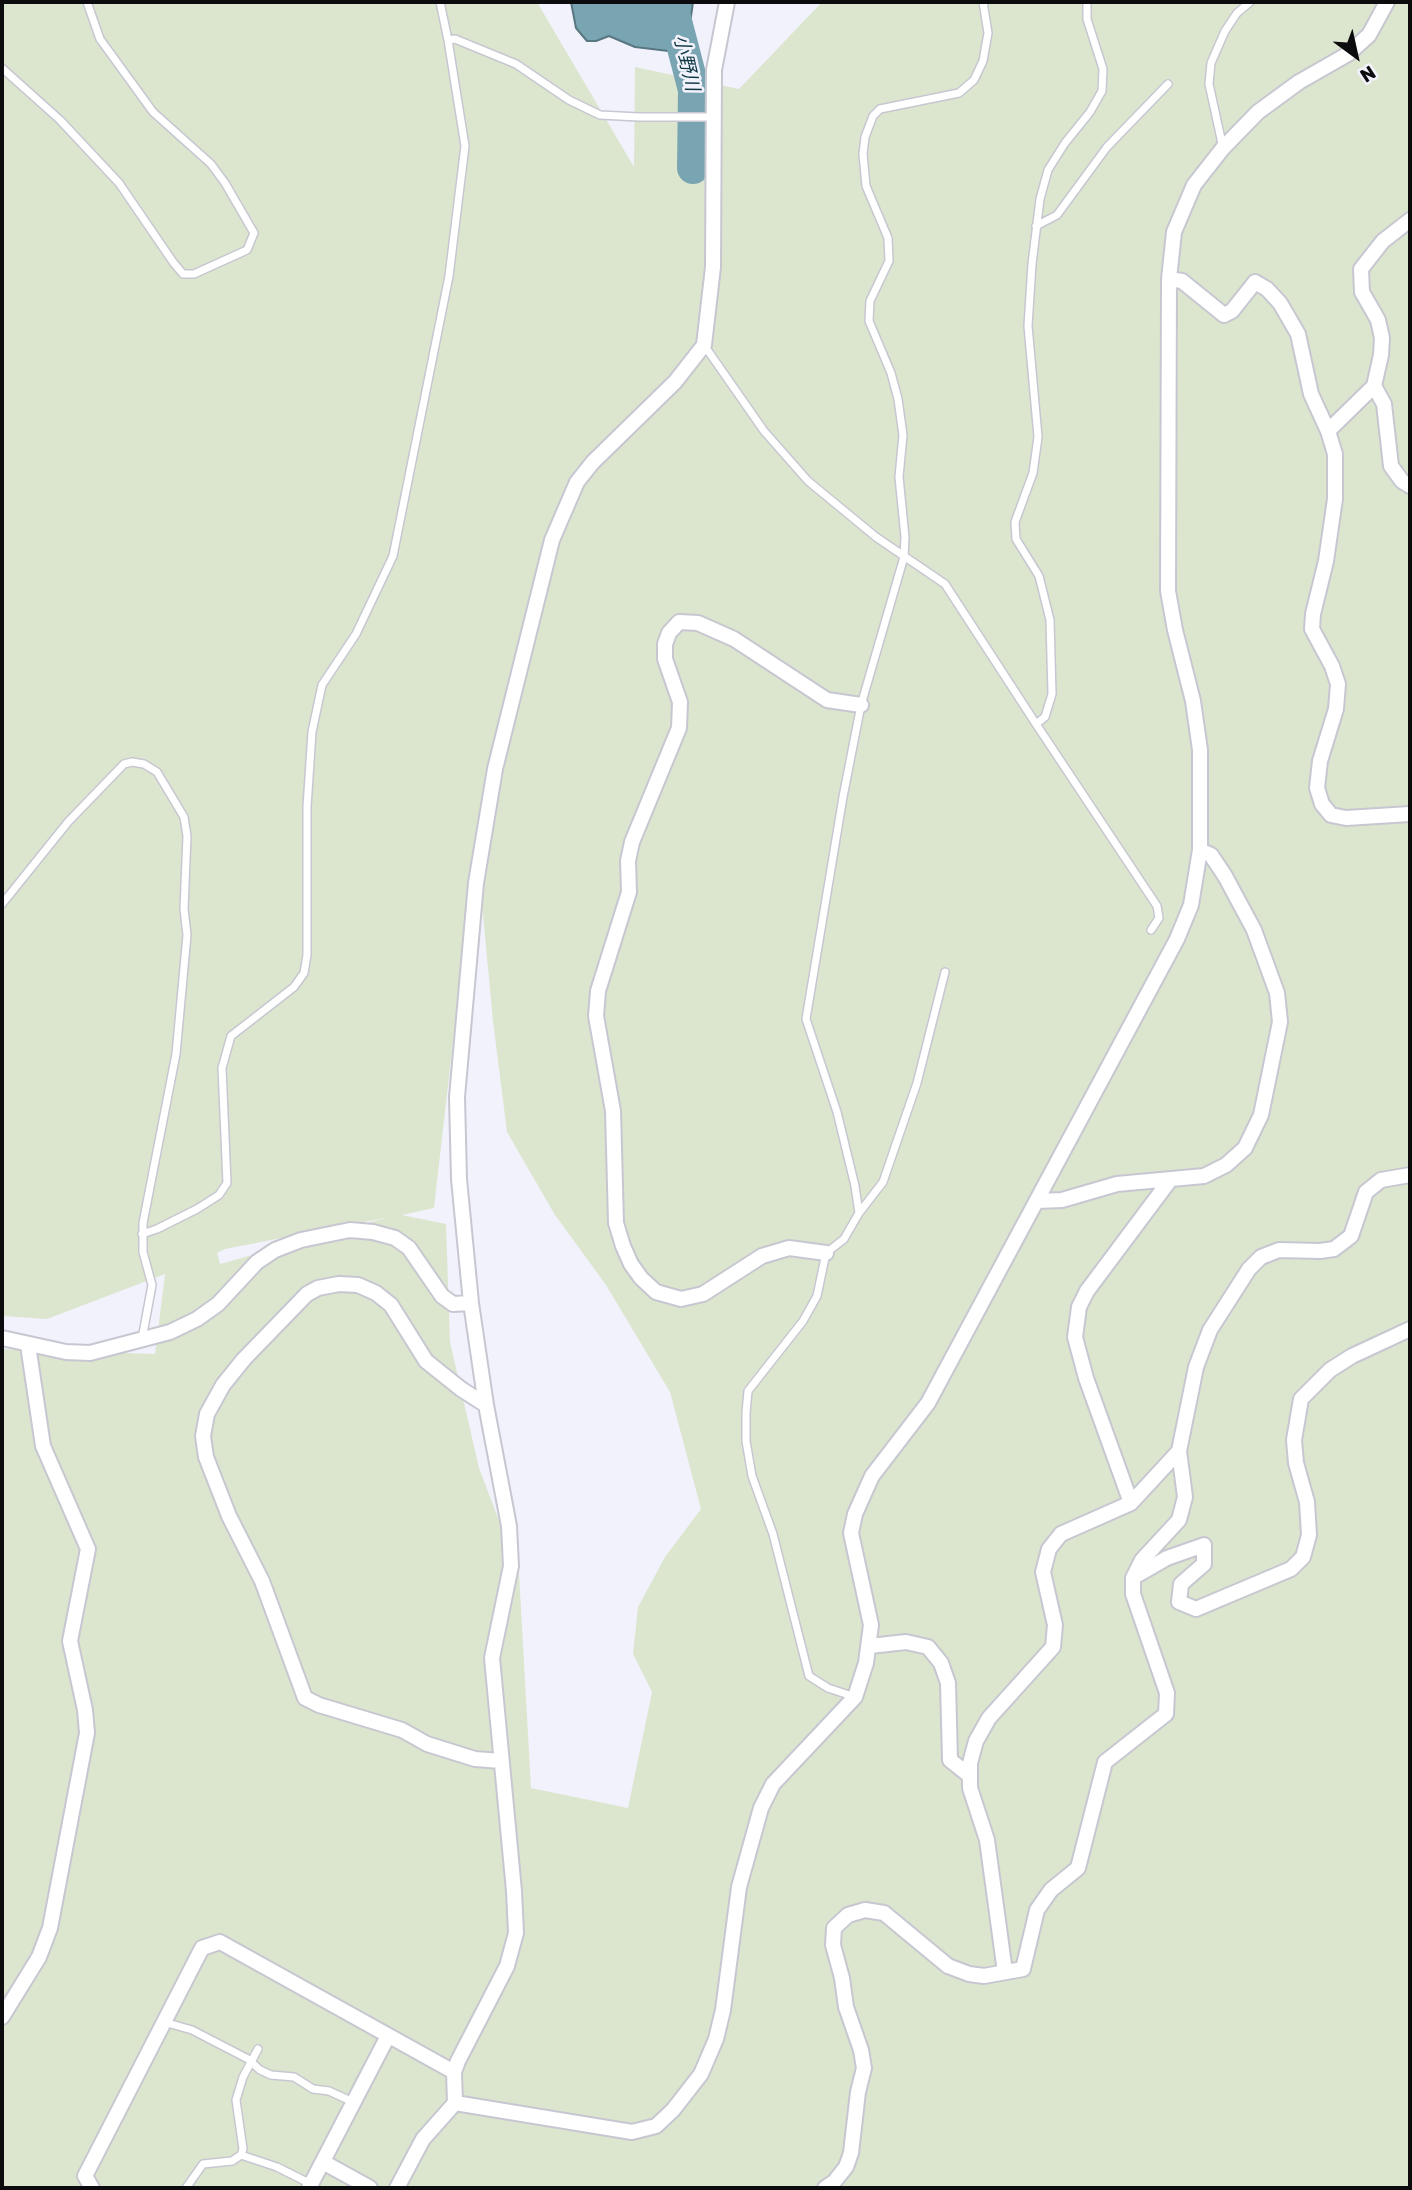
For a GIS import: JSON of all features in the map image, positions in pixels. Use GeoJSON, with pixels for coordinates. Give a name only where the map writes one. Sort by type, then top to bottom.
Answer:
{"type":"FeatureCollection","features":[{"type":"Feature","properties":{"kind":"street"},"geometry":{"type":"LineString","coordinates":[[397,2188],[423,2140],[455,2103],[454,2072],[507,1966],[516,1933],[492,1658],[511,1566],[509,1526],[486,1405],[471,1303],[459,1179],[457,1097],[476,883],[498,756],[552,540],[577,482],[593,462],[675,382],[704,345],[713,267],[714,70],[727,2]]}},
{"type":"Feature","properties":{"kind":"street"},"geometry":{"type":"LineString","coordinates":[[455,2103],[632,2133],[656,2126],[673,2110],[701,2074],[716,2039],[723,2010],[739,1887],[761,1808],[774,1784],[855,1697],[870,1646],[871,1625],[851,1533],[855,1514],[872,1476],[928,1403],[1177,939],[1191,905],[1200,850],[1200,750],[1193,701],[1168,591],[1169,279],[1174,232],[1194,185],[1223,148],[1258,112],[1299,82],[1348,54],[1368,35],[1387,2]]}},
{"type":"Feature","properties":{"kind":"street"},"geometry":{"type":"LineString","coordinates":[[1328,431],[1374,386],[1381,355],[1382,338],[1378,320],[1362,292],[1362,268],[1382,241],[1410,220]]}},
{"type":"Feature","properties":{"kind":"street"},"geometry":{"type":"LineString","coordinates":[[1169,279],[1182,282],[1224,315],[1232,311],[1255,282],[1267,289],[1290,318],[1298,334],[1311,394],[1335,454],[1335,499],[1312,629],[1332,666],[1338,684],[1336,709],[1320,761],[1317,788],[1322,804],[1331,815],[1346,818],[1410,814]]}},
{"type":"Feature","properties":{"kind":"street"},"geometry":{"type":"LineString","coordinates":[[1374,386],[1384,404],[1391,466],[1402,481],[1410,486]]}},
{"type":"Feature","properties":{"kind":"street"},"geometry":{"type":"LineString","coordinates":[[826,1253],[789,1248],[761,1256],[703,1294],[681,1299],[656,1293],[641,1278],[631,1264],[616,1223],[613,1111],[596,1016],[598,992],[629,892],[628,861],[632,842],[679,728],[680,702],[665,659],[665,644],[679,622],[698,623],[734,639],[827,700],[861,705]]}},
{"type":"Feature","properties":{"kind":"street"},"geometry":{"type":"LineString","coordinates":[[1037,1201],[1062,1200],[1117,1184],[1204,1175],[1226,1165],[1245,1148],[1261,1115],[1279,1022],[1277,993],[1254,930],[1225,876],[1211,855],[1200,850]]}},
{"type":"Feature","properties":{"kind":"street"},"geometry":{"type":"LineString","coordinates":[[825,2188],[834,2182],[849,2160],[863,2068],[861,2050],[846,2007],[833,1945],[834,1928],[848,1915],[865,1910],[884,1913],[948,1966],[984,1976],[1023,1969],[1037,1910],[1051,1890],[1078,1868],[1105,1762],[1166,1714],[1167,1693],[1133,1594],[1133,1578],[1142,1560],[1179,1520],[1185,1497],[1179,1451],[1196,1367],[1210,1330],[1249,1269],[1261,1257],[1279,1250],[1334,1249],[1351,1236],[1366,1192],[1381,1180],[1410,1175]]}},
{"type":"Feature","properties":{"kind":"street"},"geometry":{"type":"LineString","coordinates":[[1130,1503],[1086,1378],[1075,1337],[1079,1307],[1087,1291],[1170,1180]]}},
{"type":"Feature","properties":{"kind":"street"},"geometry":{"type":"LineString","coordinates":[[2,1338],[66,1352],[90,1353],[170,1332],[197,1320],[218,1304],[257,1262],[275,1251],[301,1240],[350,1230],[396,1238],[409,1248],[442,1296],[453,1304],[471,1303]]}},
{"type":"Feature","properties":{"kind":"street"},"geometry":{"type":"LineString","coordinates":[[486,1405],[426,1361],[384,1299],[358,1285],[339,1283],[318,1287],[307,1294],[244,1359],[223,1385],[207,1414],[203,1436],[206,1457],[229,1516],[262,1581],[304,1698],[402,1730],[428,1744],[475,1759],[501,1761]]}},
{"type":"Feature","properties":{"kind":"street"},"geometry":{"type":"LineString","coordinates":[[1133,1578],[1167,1558],[1204,1545],[1204,1564],[1181,1584],[1179,1602],[1196,1609],[1292,1569],[1303,1557],[1309,1535],[1307,1502],[1296,1463],[1294,1440],[1301,1399],[1330,1370],[1352,1356],[1410,1329]]}},
{"type":"Feature","properties":{"kind":"street"},"geometry":{"type":"LineString","coordinates":[[2,2017],[39,1957],[50,1928],[87,1732],[70,1641],[88,1549],[43,1446],[28,1345]]}},
{"type":"Feature","properties":{"kind":"street"},"geometry":{"type":"LineString","coordinates":[[1005,1972],[987,1840],[970,1788],[970,1763],[976,1741],[989,1718],[1053,1647],[1055,1625],[1043,1572],[1049,1549],[1061,1534],[1130,1503],[1179,1451]]}},
{"type":"Feature","properties":{"kind":"street"},"geometry":{"type":"LineString","coordinates":[[870,1646],[906,1642],[917,1644],[928,1647],[941,1663],[948,1683],[950,1760],[970,1776]]}},
{"type":"Feature","properties":{"kind":"street"},"geometry":{"type":"LineString","coordinates":[[92,2188],[85,2176],[202,1948],[220,1942],[454,2072]]}},
{"type":"Feature","properties":{"kind":"street"},"geometry":{"type":"LineString","coordinates":[[310,2186],[388,2036]]}},
{"type":"Feature","properties":{"kind":"street"},"geometry":{"type":"LineString","coordinates":[[323,2162],[370,2188]]}},
{"type":"Feature","properties":{"kind":"lane"},"geometry":{"type":"LineString","coordinates":[[2,68],[60,120],[106,168],[183,274],[194,274],[247,250],[254,233],[225,183],[211,164],[153,113],[100,39],[87,2]]}},
{"type":"Feature","properties":{"kind":"lane"},"geometry":{"type":"LineString","coordinates":[[142,1234],[197,1209],[219,1195],[227,1182],[222,1068],[231,1036],[294,987],[304,973],[307,955],[307,807],[312,732],[322,685],[356,634],[393,556],[449,275],[465,146],[440,2]]}},
{"type":"Feature","properties":{"kind":"lane"},"geometry":{"type":"LineString","coordinates":[[859,1213],[837,1112],[806,1019],[861,705],[904,557],[905,537],[899,477],[903,435],[898,399],[891,373],[869,321],[870,301],[889,261],[888,238],[866,186],[863,154],[865,137],[873,116],[880,109],[959,93],[974,80],[983,61],[988,33],[984,2]]}},
{"type":"Feature","properties":{"kind":"lane"},"geometry":{"type":"LineString","coordinates":[[1036,724],[1045,717],[1052,694],[1050,620],[1039,576],[1016,539],[1015,522],[1033,473],[1038,437],[1028,326],[1036,226],[1048,170],[1102,91],[1103,69],[1087,19],[1087,2]]}},
{"type":"Feature","properties":{"kind":"lane"},"geometry":{"type":"LineString","coordinates":[[1223,148],[1209,84],[1211,63],[1225,31],[1237,13],[1250,2]]}},
{"type":"Feature","properties":{"kind":"lane"},"geometry":{"type":"LineString","coordinates":[[448,40],[455,39],[516,64],[569,100],[600,115],[712,117]]}},
{"type":"Feature","properties":{"kind":"lane"},"geometry":{"type":"LineString","coordinates":[[1036,226],[1058,215],[1107,147],[1168,84]]}},
{"type":"Feature","properties":{"kind":"lane"},"geometry":{"type":"LineString","coordinates":[[704,345],[764,431],[808,481],[876,537],[945,583],[1157,906],[1159,918],[1151,930]]}},
{"type":"Feature","properties":{"kind":"lane"},"geometry":{"type":"LineString","coordinates":[[2,904],[68,822],[124,764],[144,764],[157,772],[184,817],[187,836],[184,909],[187,935],[176,1054],[142,1234],[143,1252],[152,1284],[142,1340]]}},
{"type":"Feature","properties":{"kind":"lane"},"geometry":{"type":"LineString","coordinates":[[855,1697],[828,1688],[809,1676],[773,1534],[752,1476],[747,1441],[748,1391],[803,1321],[817,1296],[826,1253],[844,1239],[859,1213],[883,1182],[917,1083],[945,972]]}},
{"type":"Feature","properties":{"kind":"lane"},"geometry":{"type":"LineString","coordinates":[[164,2022],[192,2030],[251,2061],[260,2070],[271,2075],[295,2077],[313,2089],[329,2091],[353,2102]]}},
{"type":"Feature","properties":{"kind":"lane"},"geometry":{"type":"LineString","coordinates":[[241,2155],[242,2138],[236,2100],[258,2049]]}},
{"type":"Feature","properties":{"kind":"lane"},"geometry":{"type":"LineString","coordinates":[[241,2155],[277,2167],[310,2186]]}},
{"type":"Feature","properties":{"kind":"lane"},"geometry":{"type":"LineString","coordinates":[[186,2188],[203,2164],[232,2161],[241,2155]]}},
{"type":"Feature","properties":{"kind":"green space"},"geometry":{"type":"Polygon","coordinates":[[[2,2],[537,2],[634,167],[635,67],[739,89],[822,2],[1410,2],[1410,2188],[2,2188],[2,1349],[155,1354],[165,1274],[47,1319],[2,1316],[2,2]],[[476,841],[434,1208],[402,1215],[446,1224],[450,1342],[479,1468],[519,1573],[531,1788],[628,1808],[652,1692],[633,1654],[638,1607],[665,1557],[701,1509],[670,1392],[606,1285],[555,1215],[507,1132],[493,1021],[476,841]],[[385,1218],[225,1249],[217,1253],[220,1264],[385,1218]]]}},
{"type":"Feature","properties":{"kind":"water"},"geometry":{"type":"Polygon","coordinates":[[[571,2],[693,2],[687,45],[698,88],[691,91],[682,59],[677,52],[635,47],[609,36],[587,41],[576,28],[571,2]]]}},
{"type":"Feature","properties":{"kind":"waterway","name":"小野川"},"geometry":{"type":"LineString","coordinates":[[671,2],[694,90],[693,168]]}}]}
